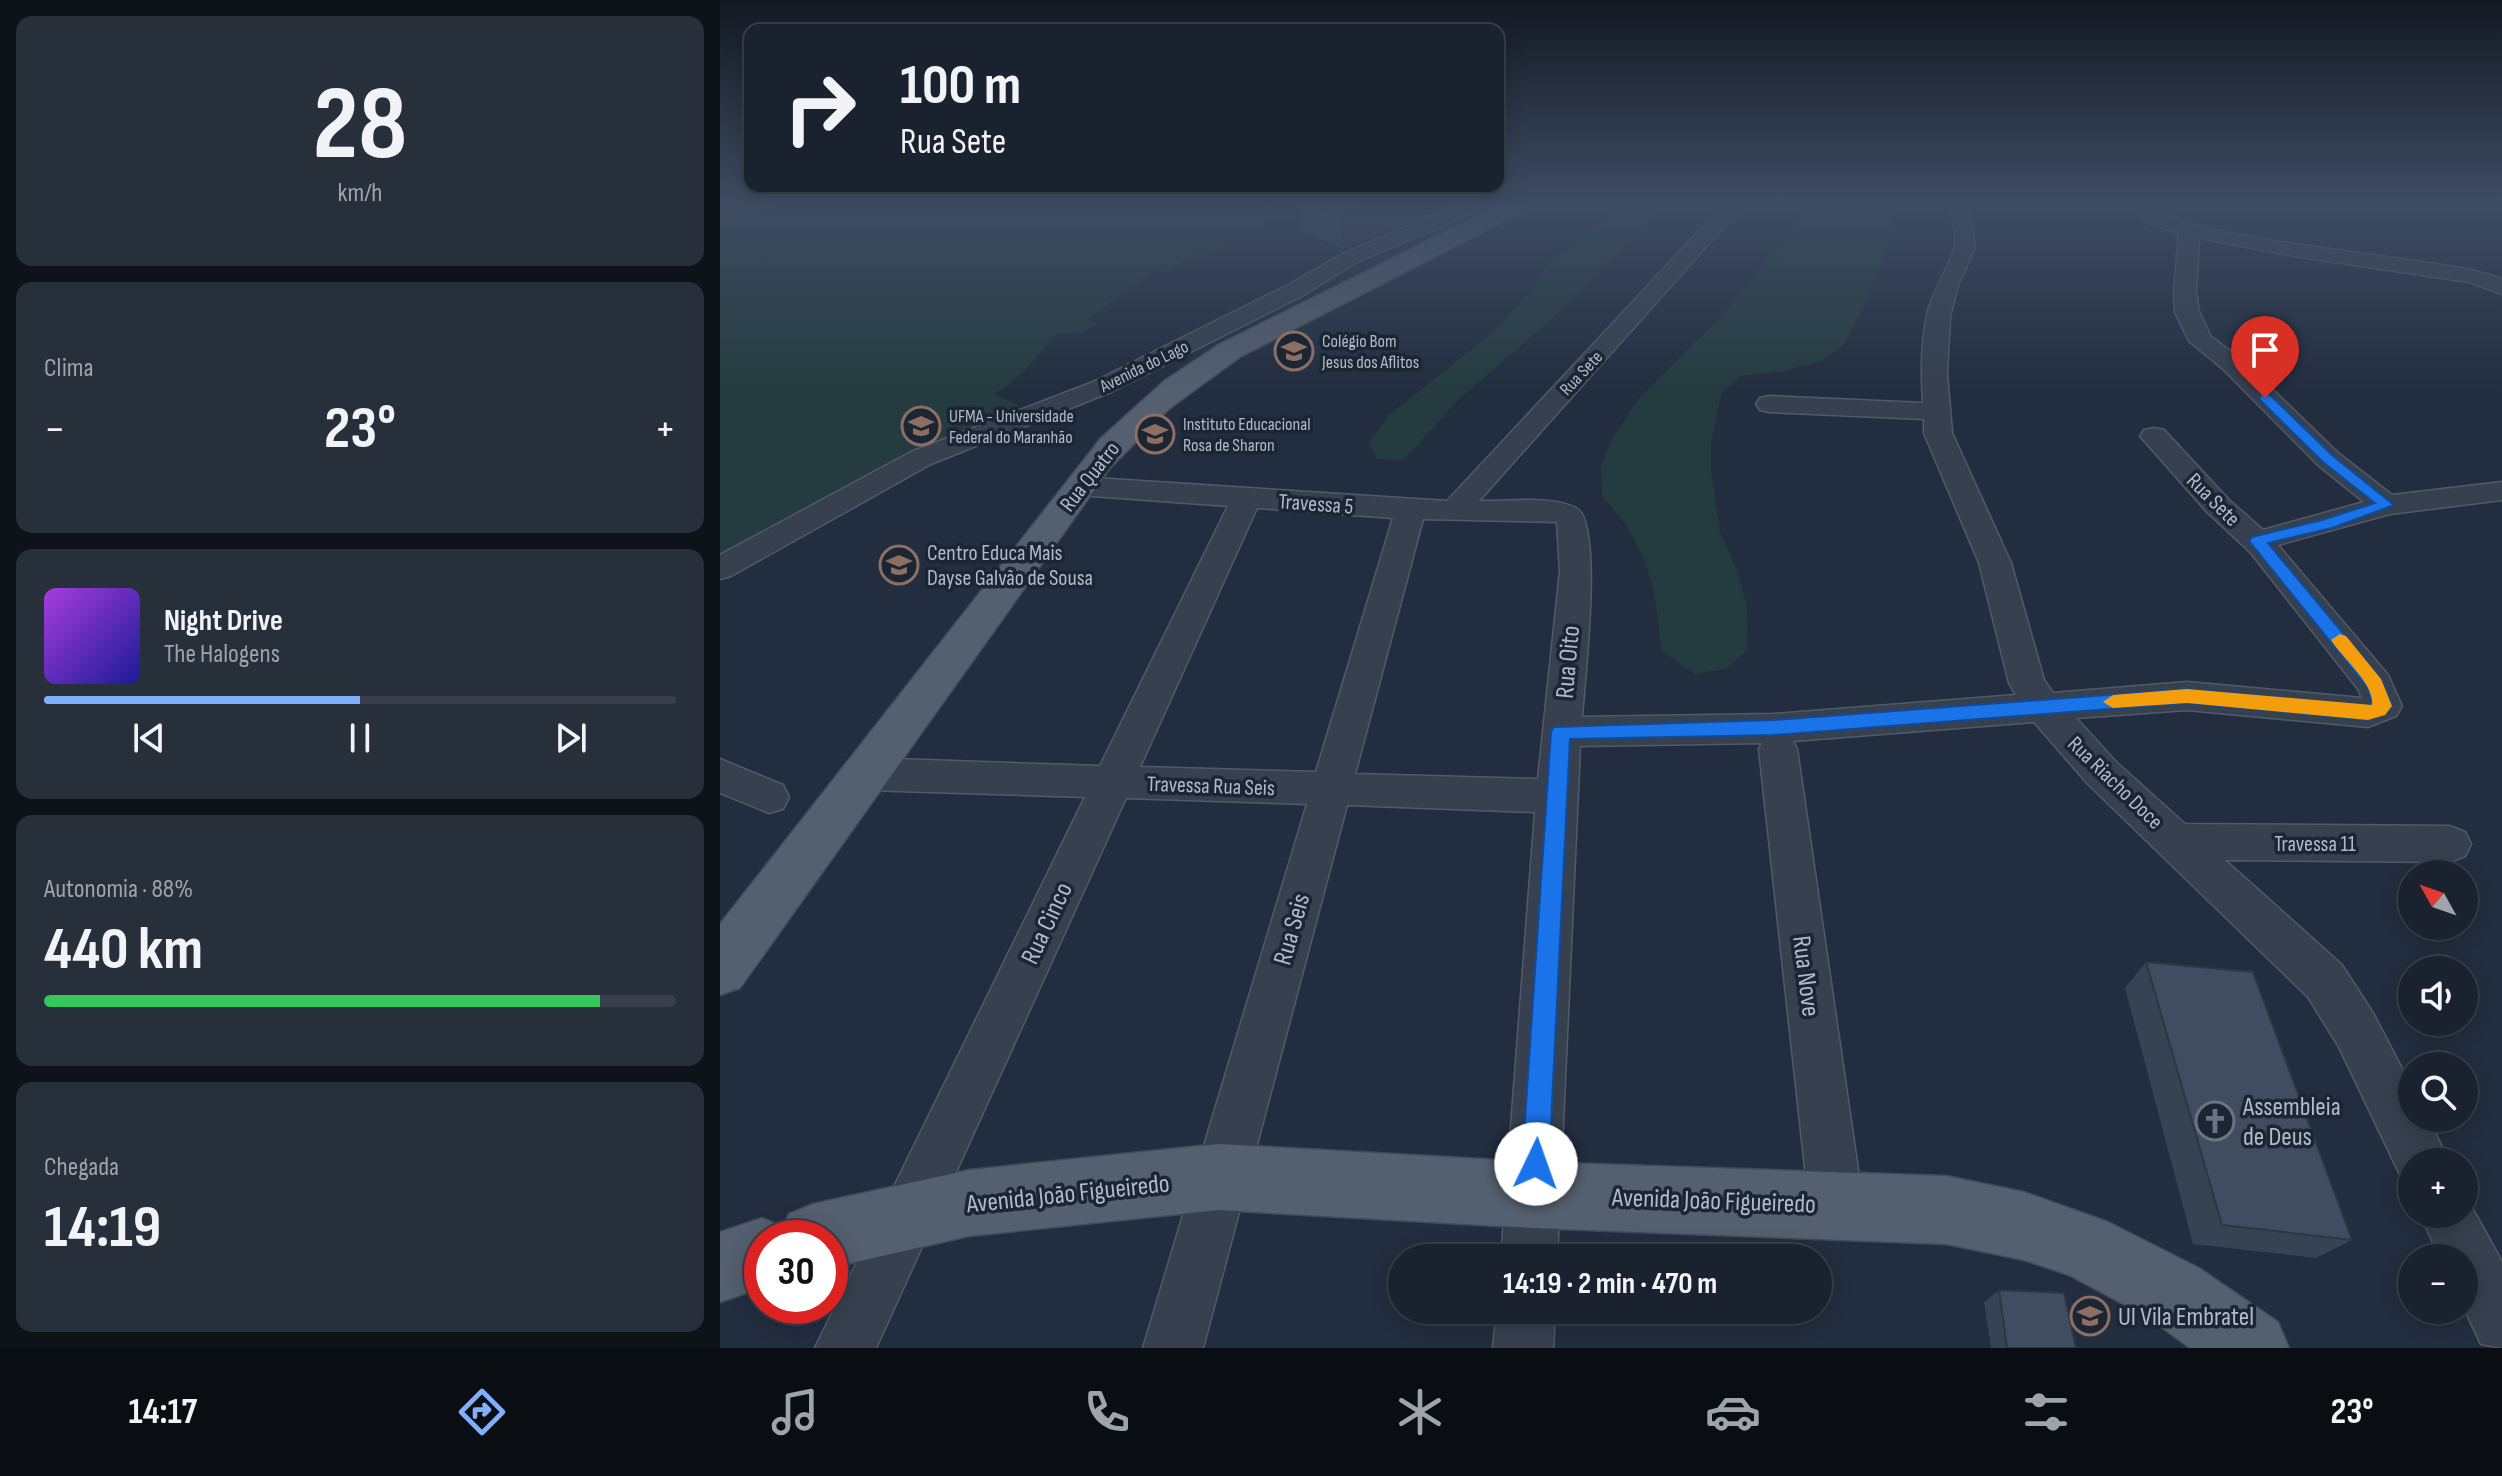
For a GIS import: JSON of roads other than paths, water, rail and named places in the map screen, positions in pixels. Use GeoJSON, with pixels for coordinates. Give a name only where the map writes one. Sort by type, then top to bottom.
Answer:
{"type":"FeatureCollection","features":[{"type":"Feature","properties":{"kind":"main road","name":"Rua Quatro"},"geometry":{"type":"LineString","coordinates":[[720,969],[1079,486],[1141,415],[1206,364],[1401,265]]}},
{"type":"Feature","properties":{"kind":"main road","name":"Avenida João Figueiredo"},"geometry":{"type":"LineString","coordinates":[[848,1229],[969,1203],[1219,1177],[1532,1226],[1836,1204],[1946,1210],[2024,1226],[2084,1246],[2174,1293],[2252,1348]]}},
{"type":"Feature","properties":{"kind":"main road"},"geometry":{"type":"LineString","coordinates":[[720,1267],[744,1259]]}},
{"type":"Feature","properties":{"kind":"street","name":"Avenida do Lago"},"geometry":{"type":"LineString","coordinates":[[720,569],[911,463],[1092,392],[1294,291],[1338,265]]}},
{"type":"Feature","properties":{"kind":"street","name":"Rua Sete"},"geometry":{"type":"LineString","coordinates":[[1457,508],[1679,265]]}},
{"type":"Feature","properties":{"kind":"street","name":"Rua Riacho Doce"},"geometry":{"type":"LineString","coordinates":[[1957,265],[1938,317],[1934,411],[1938,433],[1995,563],[2027,683],[2043,707],[2102,773],[2325,981],[2356,1030],[2415,1148]]}},
{"type":"Feature","properties":{"kind":"street"},"geometry":{"type":"LineString","coordinates":[[2185,265],[2187,312],[2201,341],[2231,363],[2328,459],[2386,505]]}},
{"type":"Feature","properties":{"kind":"street"},"geometry":{"type":"LineString","coordinates":[[2396,265],[2473,276],[2502,287]]}},
{"type":"Feature","properties":{"kind":"street"},"geometry":{"type":"LineString","coordinates":[[1769,404],[1934,411]]}},
{"type":"Feature","properties":{"kind":"street","name":"Rua Sete"},"geometry":{"type":"LineString","coordinates":[[1561,732],[1774,728],[2187,696],[2368,713],[2383,706],[2375,684],[2257,541],[2218,506],[2154,436]]}},
{"type":"Feature","properties":{"kind":"street","name":"Travessa 5"},"geometry":{"type":"LineString","coordinates":[[1079,486],[1410,510],[1553,511]]}},
{"type":"Feature","properties":{"kind":"street"},"geometry":{"type":"LineString","coordinates":[[2257,541],[2386,505],[2502,491]]}},
{"type":"Feature","properties":{"kind":"street","name":"Rua Cinco"},"geometry":{"type":"LineString","coordinates":[[845,1348],[1247,498]]}},
{"type":"Feature","properties":{"kind":"street","name":"Rua Seis"},"geometry":{"type":"LineString","coordinates":[[1173,1348],[1410,510]]}},
{"type":"Feature","properties":{"kind":"street","name":"Rua Oito"},"geometry":{"type":"LineString","coordinates":[[1532,1226],[1556,796],[1576,571],[1574,526],[1565,514],[1553,511]]}},
{"type":"Feature","properties":{"kind":"street","name":"Rua Nove"},"geometry":{"type":"LineString","coordinates":[[1778,749],[1836,1204]]}},
{"type":"Feature","properties":{"kind":"street","name":"Travessa Rua Seis"},"geometry":{"type":"LineString","coordinates":[[866,774],[1556,796]]}},
{"type":"Feature","properties":{"kind":"street"},"geometry":{"type":"LineString","coordinates":[[720,775],[769,797]]}},
{"type":"Feature","properties":{"kind":"street","name":"Travessa 11"},"geometry":{"type":"LineString","coordinates":[[2179,842],[2450,844]]}},
{"type":"Feature","properties":{"kind":"street"},"geometry":{"type":"LineString","coordinates":[[2455,1228],[2502,1323]]}},
{"type":"Feature","properties":{"kind":"street"},"geometry":{"type":"LineString","coordinates":[[1523,1348],[1525,1324]]}},
{"type":"Feature","properties":{"kind":"place","name":"Colégio Bom Jesus dos Aflitos"},"geometry":{"type":"Point","coordinates":[1294,351]}},
{"type":"Feature","properties":{"kind":"place","name":"UFMA - Universidade Federal do Maranhão"},"geometry":{"type":"Point","coordinates":[921,426]}},
{"type":"Feature","properties":{"kind":"place","name":"Instituto Educacional Rosa de Sharon"},"geometry":{"type":"Point","coordinates":[1155,434]}},
{"type":"Feature","properties":{"kind":"place","name":"Centro Educa Mais Dayse Galvão de Sousa"},"geometry":{"type":"Point","coordinates":[899,565]}},
{"type":"Feature","properties":{"kind":"place","name":"Assembleia de Deus"},"geometry":{"type":"Point","coordinates":[2215,1121]}},
{"type":"Feature","properties":{"kind":"place","name":"UI Vila Embratel"},"geometry":{"type":"Point","coordinates":[2090,1316]}}]}
